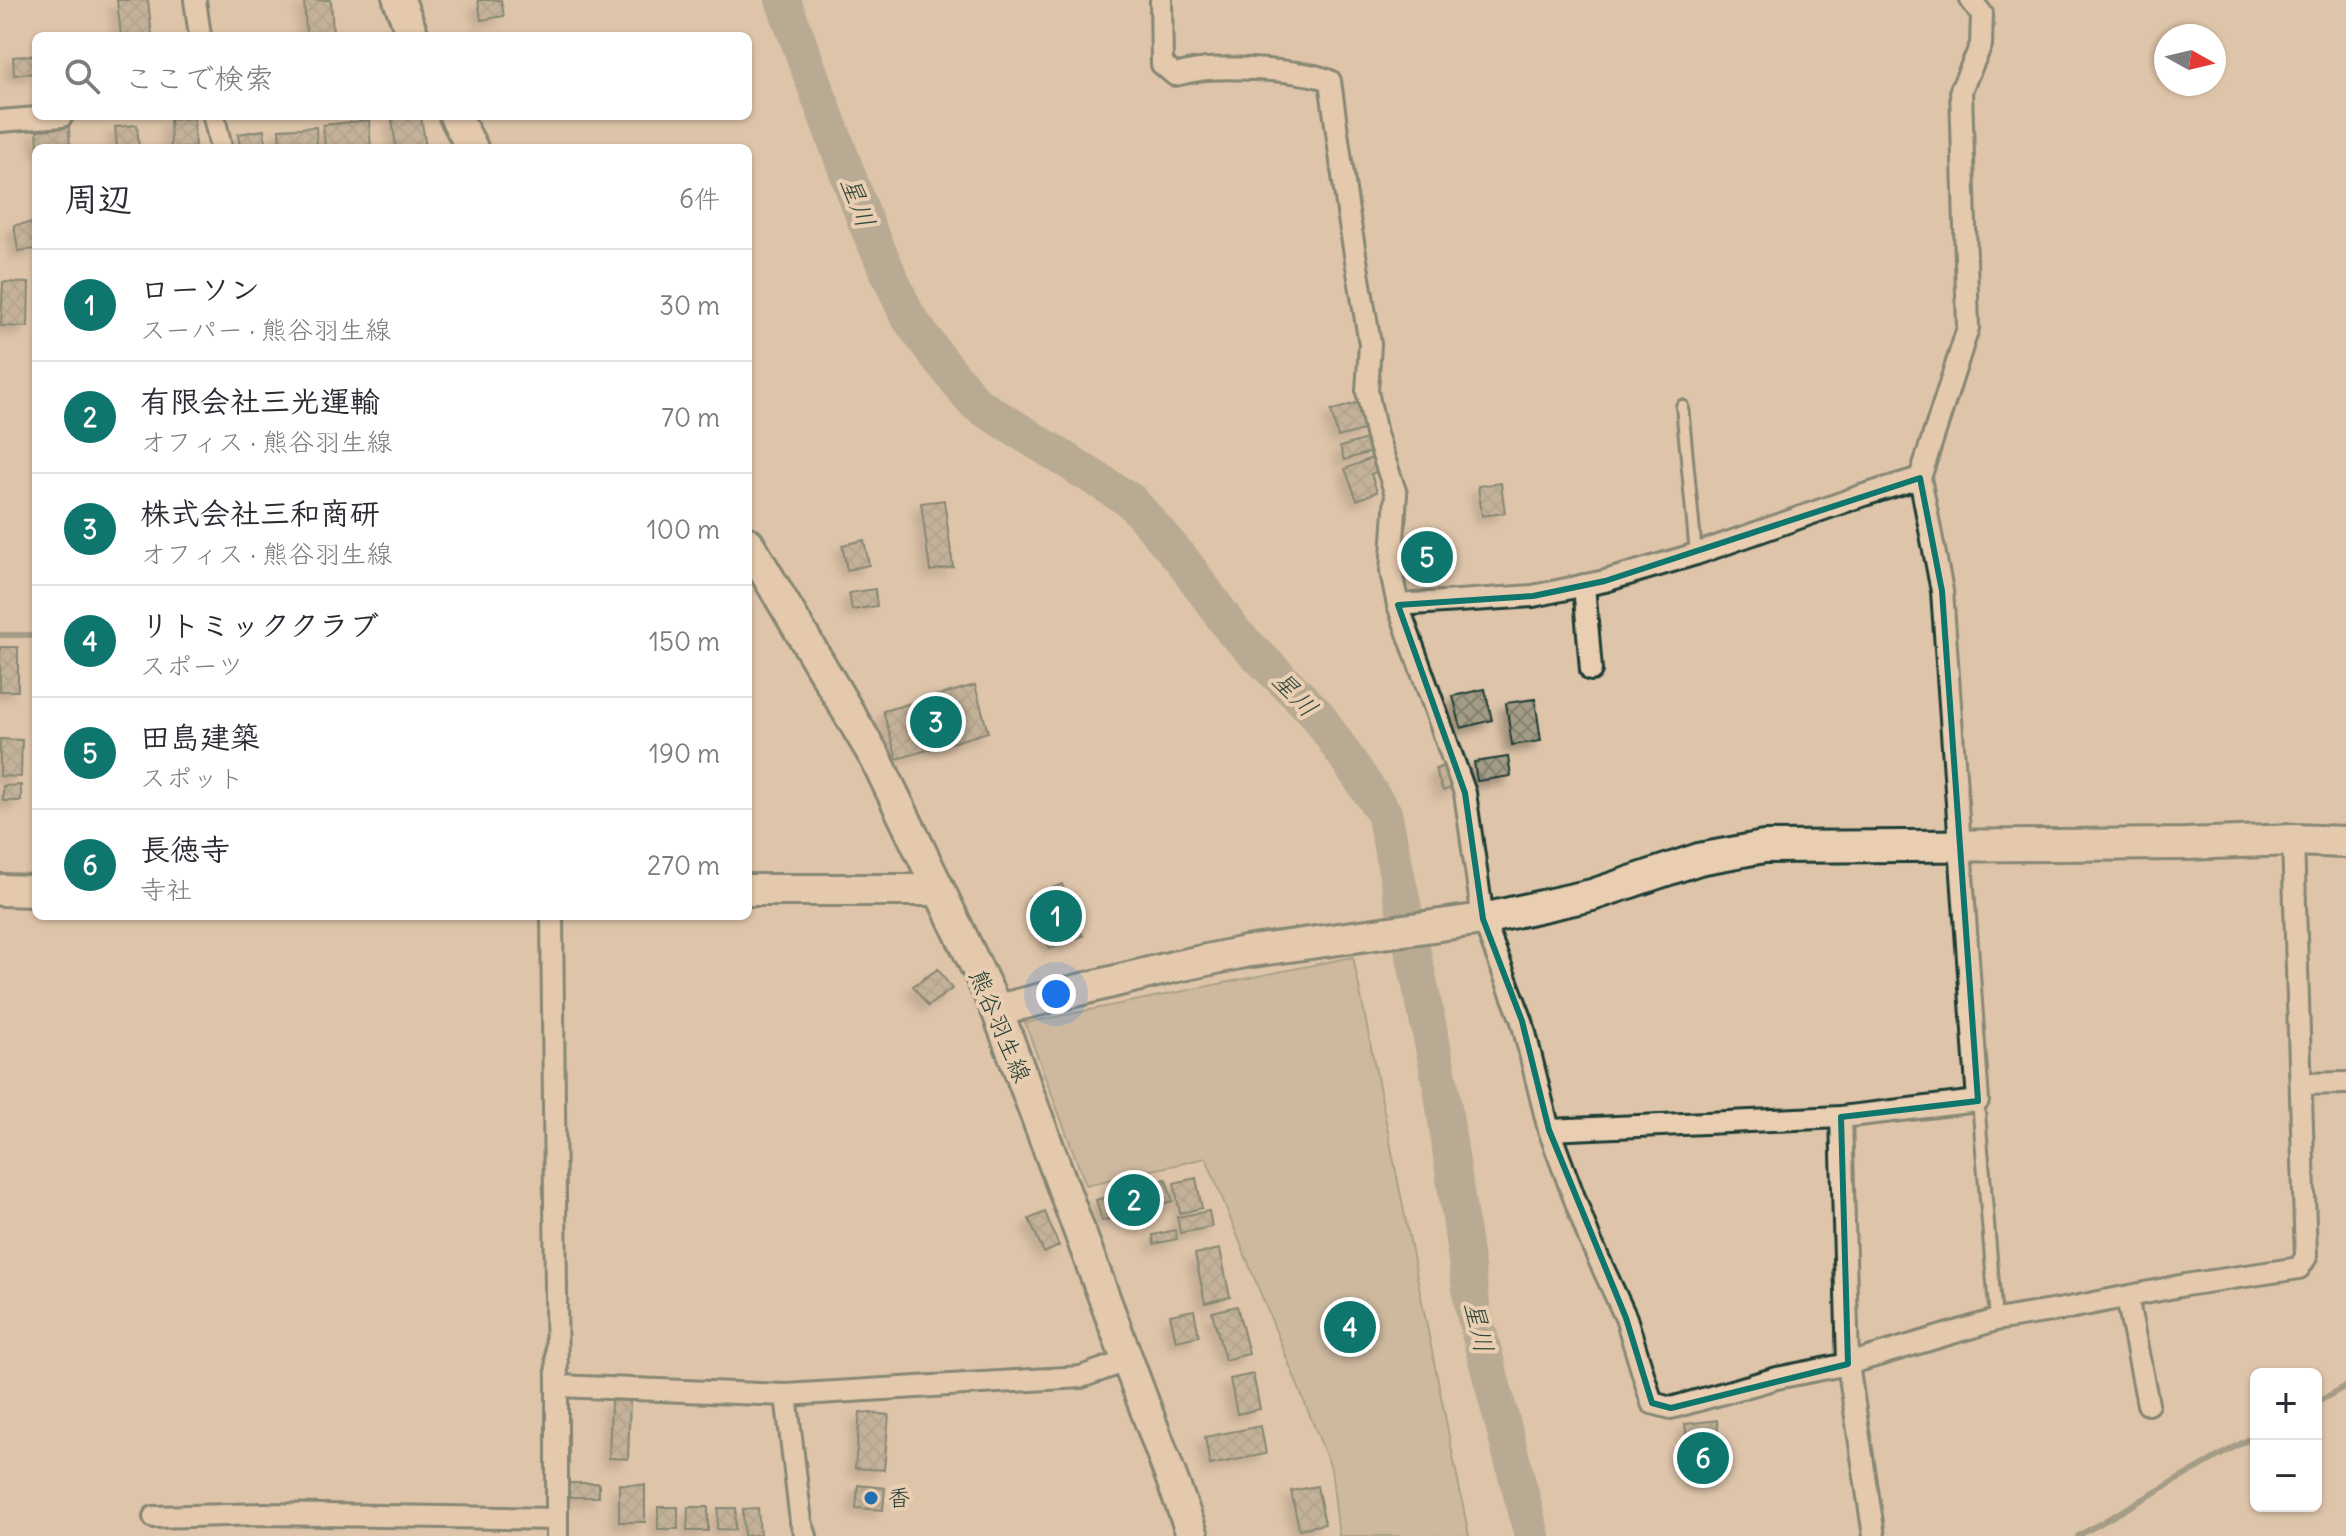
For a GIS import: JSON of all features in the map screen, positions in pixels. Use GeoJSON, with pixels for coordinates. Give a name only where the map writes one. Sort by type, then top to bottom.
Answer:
{"type":"FeatureCollection","features":[{"type":"Feature","properties":{"kind":"street"},"geometry":{"type":"LineString","coordinates":[[195,0],[199,32]]}},
{"type":"Feature","properties":{"kind":"street"},"geometry":{"type":"LineString","coordinates":[[399,0],[411,32]]}},
{"type":"Feature","properties":{"kind":"street"},"geometry":{"type":"LineString","coordinates":[[1161,0],[1162,64],[1175,75],[1203,69],[1262,70],[1320,76],[1330,81],[1370,344],[1367,391],[1376,434],[1396,494],[1391,572],[1398,605],[1465,793],[1473,920],[1522,1021],[1549,1130],[1590,1240],[1626,1318],[1652,1403],[1671,1408],[1777,1378],[1848,1364],[1996,1320],[2185,1285],[2299,1268],[2306,1257],[2293,840]]}},
{"type":"Feature","properties":{"kind":"street"},"geometry":{"type":"LineString","coordinates":[[1549,1130],[1841,1117],[1978,1101],[1942,591],[1920,478],[1968,328],[1961,90],[1981,45],[1982,14],[1971,0]]}},
{"type":"Feature","properties":{"kind":"street"},"geometry":{"type":"LineString","coordinates":[[0,121],[32,118]]}},
{"type":"Feature","properties":{"kind":"street"},"geometry":{"type":"LineString","coordinates":[[215,120],[220,144]]}},
{"type":"Feature","properties":{"kind":"street"},"geometry":{"type":"LineString","coordinates":[[457,120],[470,144]]}},
{"type":"Feature","properties":{"kind":"street"},"geometry":{"type":"LineString","coordinates":[[1398,605],[1533,596],[1584,585],[1696,554],[1920,478]]}},
{"type":"Feature","properties":{"kind":"street","name":"熊谷羽生線"},"geometry":{"type":"LineString","coordinates":[[752,550],[876,759],[997,1010],[1193,1536]]}},
{"type":"Feature","properties":{"kind":"street"},"geometry":{"type":"LineString","coordinates":[[1584,585],[1591,670]]}},
{"type":"Feature","properties":{"kind":"street"},"geometry":{"type":"LineString","coordinates":[[997,1010],[1245,952],[1473,920],[1592,895],[1699,859],[1764,847],[2185,844],[2293,840],[2346,842]]}},
{"type":"Feature","properties":{"kind":"street"},"geometry":{"type":"LineString","coordinates":[[0,890],[32,891]]}},
{"type":"Feature","properties":{"kind":"street"},"geometry":{"type":"LineString","coordinates":[[752,890],[939,890]]}},
{"type":"Feature","properties":{"kind":"street"},"geometry":{"type":"LineString","coordinates":[[154,1517],[264,1514],[557,1528],[552,920]]}},
{"type":"Feature","properties":{"kind":"street"},"geometry":{"type":"LineString","coordinates":[[2301,1084],[2346,1083]]}},
{"type":"Feature","properties":{"kind":"street"},"geometry":{"type":"LineString","coordinates":[[1841,1117],[1848,1364],[1874,1536]]}},
{"type":"Feature","properties":{"kind":"street"},"geometry":{"type":"LineString","coordinates":[[2127,1297],[2148,1404]]}},
{"type":"Feature","properties":{"kind":"street"},"geometry":{"type":"LineString","coordinates":[[557,1386],[786,1395],[1081,1377],[1129,1360]]}},
{"type":"Feature","properties":{"kind":"street"},"geometry":{"type":"LineString","coordinates":[[786,1395],[801,1522],[806,1536]]}},
{"type":"Feature","properties":{"kind":"lane"},"geometry":{"type":"LineString","coordinates":[[1682,406],[1696,554]]}},
{"type":"Feature","properties":{"kind":"lane"},"geometry":{"type":"LineString","coordinates":[[1978,1101],[1996,1320]]}},
{"type":"Feature","properties":{"kind":"highlighted area"},"geometry":{"type":"Polygon","coordinates":[[[1920,478],[1942,591],[1978,1101],[1841,1117],[1848,1364],[1671,1408],[1652,1403],[1626,1318],[1549,1130],[1522,1021],[1483,919],[1465,793],[1398,605],[1533,596],[1605,581],[1920,478]]]}},
{"type":"Feature","properties":{"kind":"shaded area"},"geometry":{"type":"Polygon","coordinates":[[[1353,957],[1469,1536],[1339,1536],[1331,1468],[1206,1158],[1086,1185],[1025,1023],[1353,957]]]}},
{"type":"Feature","properties":{"kind":"building"},"geometry":{"type":"Polygon","coordinates":[[[117,0],[148,0],[152,32],[121,32],[117,0]]]}},
{"type":"Feature","properties":{"kind":"building"},"geometry":{"type":"Polygon","coordinates":[[[304,0],[331,0],[333,32],[306,32],[304,0]]]}},
{"type":"Feature","properties":{"kind":"building"},"geometry":{"type":"Polygon","coordinates":[[[478,0],[501,0],[504,16],[481,20],[478,0]]]}},
{"type":"Feature","properties":{"kind":"building"},"geometry":{"type":"Polygon","coordinates":[[[32,55],[32,73],[14,75],[13,57],[32,55]]]}},
{"type":"Feature","properties":{"kind":"building"},"geometry":{"type":"Polygon","coordinates":[[[170,120],[194,120],[195,144],[171,144],[170,120]]]}},
{"type":"Feature","properties":{"kind":"building"},"geometry":{"type":"Polygon","coordinates":[[[369,120],[371,144],[325,144],[323,125],[369,120]]]}},
{"type":"Feature","properties":{"kind":"building"},"geometry":{"type":"Polygon","coordinates":[[[392,120],[422,120],[425,144],[395,144],[392,120]]]}},
{"type":"Feature","properties":{"kind":"building"},"geometry":{"type":"Polygon","coordinates":[[[137,125],[139,144],[117,144],[115,127],[137,125]]]}},
{"type":"Feature","properties":{"kind":"building"},"geometry":{"type":"Polygon","coordinates":[[[69,127],[70,144],[38,144],[37,129],[69,127]]]}},
{"type":"Feature","properties":{"kind":"building"},"geometry":{"type":"Polygon","coordinates":[[[316,127],[317,144],[280,144],[279,129],[316,127]]]}},
{"type":"Feature","properties":{"kind":"building"},"geometry":{"type":"Polygon","coordinates":[[[264,130],[266,144],[239,144],[238,134],[264,130]]]}},
{"type":"Feature","properties":{"kind":"building"},"geometry":{"type":"Polygon","coordinates":[[[32,223],[32,249],[18,251],[14,225],[32,223]]]}},
{"type":"Feature","properties":{"kind":"building"},"geometry":{"type":"Polygon","coordinates":[[[3,282],[29,283],[28,327],[1,326],[3,282]]]}},
{"type":"Feature","properties":{"kind":"building"},"geometry":{"type":"Polygon","coordinates":[[[1359,402],[1367,429],[1338,437],[1331,411],[1359,402]]]}},
{"type":"Feature","properties":{"kind":"building"},"geometry":{"type":"Polygon","coordinates":[[[1370,438],[1374,451],[1344,460],[1340,447],[1370,438]]]}},
{"type":"Feature","properties":{"kind":"building"},"geometry":{"type":"Polygon","coordinates":[[[1376,456],[1381,470],[1371,474],[1377,492],[1357,500],[1345,469],[1376,456]]]}},
{"type":"Feature","properties":{"kind":"building"},"geometry":{"type":"Polygon","coordinates":[[[1501,483],[1505,513],[1482,516],[1478,486],[1501,483]]]}},
{"type":"Feature","properties":{"kind":"building"},"geometry":{"type":"Polygon","coordinates":[[[944,500],[953,567],[930,571],[921,503],[944,500]]]}},
{"type":"Feature","properties":{"kind":"building"},"geometry":{"type":"Polygon","coordinates":[[[864,540],[869,565],[847,570],[842,545],[864,540]]]}},
{"type":"Feature","properties":{"kind":"building"},"geometry":{"type":"Polygon","coordinates":[[[1444,542],[1448,567],[1409,573],[1406,547],[1444,542]]]}},
{"type":"Feature","properties":{"kind":"building"},"geometry":{"type":"Polygon","coordinates":[[[875,589],[877,606],[852,610],[849,593],[875,589]]]}},
{"type":"Feature","properties":{"kind":"building"},"geometry":{"type":"Polygon","coordinates":[[[0,647],[18,647],[18,691],[0,691],[0,647]]]}},
{"type":"Feature","properties":{"kind":"building"},"geometry":{"type":"Polygon","coordinates":[[[975,685],[988,732],[897,759],[883,711],[975,685]]]}},
{"type":"Feature","properties":{"kind":"building"},"geometry":{"type":"Polygon","coordinates":[[[1485,689],[1492,720],[1461,728],[1453,696],[1485,689]]]}},
{"type":"Feature","properties":{"kind":"building"},"geometry":{"type":"Polygon","coordinates":[[[1535,699],[1541,741],[1512,745],[1506,703],[1535,699]]]}},
{"type":"Feature","properties":{"kind":"building"},"geometry":{"type":"Polygon","coordinates":[[[0,739],[22,740],[21,777],[0,776],[0,739]]]}},
{"type":"Feature","properties":{"kind":"building"},"geometry":{"type":"Polygon","coordinates":[[[1508,757],[1511,776],[1477,781],[1474,762],[1508,757]]]}},
{"type":"Feature","properties":{"kind":"building"},"geometry":{"type":"Polygon","coordinates":[[[1451,763],[1459,785],[1443,791],[1435,769],[1451,763]]]}},
{"type":"Feature","properties":{"kind":"building"},"geometry":{"type":"Polygon","coordinates":[[[21,785],[21,801],[3,801],[3,786],[21,785]]]}},
{"type":"Feature","properties":{"kind":"building"},"geometry":{"type":"Polygon","coordinates":[[[1062,884],[1083,936],[1050,949],[1029,897],[1062,884]]]}},
{"type":"Feature","properties":{"kind":"building"},"geometry":{"type":"Polygon","coordinates":[[[938,969],[952,989],[928,1006],[913,986],[938,969]]]}},
{"type":"Feature","properties":{"kind":"building"},"geometry":{"type":"Polygon","coordinates":[[[1196,1178],[1202,1208],[1180,1213],[1174,1183],[1196,1178]]]}},
{"type":"Feature","properties":{"kind":"building"},"geometry":{"type":"Polygon","coordinates":[[[1166,1179],[1173,1201],[1102,1221],[1096,1200],[1166,1179]]]}},
{"type":"Feature","properties":{"kind":"building"},"geometry":{"type":"Polygon","coordinates":[[[1209,1211],[1212,1227],[1180,1233],[1177,1217],[1209,1211]]]}},
{"type":"Feature","properties":{"kind":"building"},"geometry":{"type":"Polygon","coordinates":[[[1045,1212],[1059,1246],[1044,1253],[1029,1219],[1045,1212]]]}},
{"type":"Feature","properties":{"kind":"building"},"geometry":{"type":"Polygon","coordinates":[[[1175,1230],[1177,1239],[1154,1244],[1153,1235],[1175,1230]]]}},
{"type":"Feature","properties":{"kind":"building"},"geometry":{"type":"Polygon","coordinates":[[[1220,1249],[1230,1297],[1205,1303],[1195,1254],[1220,1249]]]}},
{"type":"Feature","properties":{"kind":"building"},"geometry":{"type":"Polygon","coordinates":[[[1237,1306],[1249,1354],[1225,1360],[1212,1312],[1237,1306]]]}},
{"type":"Feature","properties":{"kind":"building"},"geometry":{"type":"Polygon","coordinates":[[[1194,1310],[1199,1336],[1176,1341],[1170,1315],[1194,1310]]]}},
{"type":"Feature","properties":{"kind":"building"},"geometry":{"type":"Polygon","coordinates":[[[1253,1374],[1260,1409],[1237,1414],[1230,1379],[1253,1374]]]}},
{"type":"Feature","properties":{"kind":"building"},"geometry":{"type":"Polygon","coordinates":[[[611,1400],[630,1401],[628,1459],[609,1458],[611,1400]]]}},
{"type":"Feature","properties":{"kind":"building"},"geometry":{"type":"Polygon","coordinates":[[[860,1412],[889,1415],[884,1470],[855,1468],[860,1412]]]}},
{"type":"Feature","properties":{"kind":"building"},"geometry":{"type":"Polygon","coordinates":[[[1717,1420],[1719,1438],[1713,1439],[1718,1476],[1692,1479],[1685,1424],[1717,1420]]]}},
{"type":"Feature","properties":{"kind":"building"},"geometry":{"type":"Polygon","coordinates":[[[1261,1426],[1266,1454],[1210,1465],[1205,1437],[1261,1426]]]}},
{"type":"Feature","properties":{"kind":"building"},"geometry":{"type":"Polygon","coordinates":[[[569,1483],[599,1483],[599,1497],[569,1497],[569,1483]]]}},
{"type":"Feature","properties":{"kind":"building"},"geometry":{"type":"Polygon","coordinates":[[[619,1484],[645,1485],[645,1522],[619,1522],[619,1484]]]}},
{"type":"Feature","properties":{"kind":"building","name":"香"},"geometry":{"type":"Polygon","coordinates":[[[858,1485],[885,1488],[883,1510],[856,1508],[858,1485]]]}},
{"type":"Feature","properties":{"kind":"building"},"geometry":{"type":"Polygon","coordinates":[[[1317,1486],[1325,1524],[1299,1529],[1291,1491],[1317,1486]]]}},
{"type":"Feature","properties":{"kind":"building"},"geometry":{"type":"Polygon","coordinates":[[[658,1507],[678,1507],[678,1529],[658,1529],[658,1507]]]}},
{"type":"Feature","properties":{"kind":"building"},"geometry":{"type":"Polygon","coordinates":[[[688,1507],[708,1507],[708,1531],[687,1531],[688,1507]]]}},
{"type":"Feature","properties":{"kind":"building"},"geometry":{"type":"Polygon","coordinates":[[[718,1508],[736,1508],[735,1530],[717,1529],[718,1508]]]}},
{"type":"Feature","properties":{"kind":"building"},"geometry":{"type":"Polygon","coordinates":[[[758,1508],[760,1535],[744,1536],[743,1509],[758,1508]]]}},
{"type":"Feature","properties":{"kind":"waterway","name":"星川"},"geometry":{"type":"LineString","coordinates":[[783,0],[865,221],[907,315],[933,351],[975,403],[1131,501],[1183,561],[1234,632],[1316,713],[1384,813],[1441,1086],[1473,1310],[1532,1536]]}},
{"type":"Feature","properties":{"kind":"waterway"},"geometry":{"type":"LineString","coordinates":[[0,635],[32,635]]}},
{"type":"Feature","properties":{"kind":"waterway"},"geometry":{"type":"LineString","coordinates":[[2322,1400],[2346,1386]]}},
{"type":"Feature","properties":{"kind":"waterway"},"geometry":{"type":"LineString","coordinates":[[2078,1536],[2250,1438]]}},
{"type":"Feature","properties":{"kind":"place","name":"田島建築"},"geometry":{"type":"Point","coordinates":[1427,557]}},
{"type":"Feature","properties":{"kind":"place","name":"株式会社三和商研"},"geometry":{"type":"Point","coordinates":[936,722]}},
{"type":"Feature","properties":{"kind":"place","name":"ローソン"},"geometry":{"type":"Point","coordinates":[1056,916]}},
{"type":"Feature","properties":{"kind":"place","name":"有限会社三光運輸"},"geometry":{"type":"Point","coordinates":[1134,1200]}},
{"type":"Feature","properties":{"kind":"place","name":"リトミッククラブ"},"geometry":{"type":"Point","coordinates":[1350,1327]}},
{"type":"Feature","properties":{"kind":"place","name":"長徳寺"},"geometry":{"type":"Point","coordinates":[1703,1458]}},
{"type":"Feature","properties":{"kind":"place","name":"香"},"geometry":{"type":"Point","coordinates":[871,1498]}}]}
